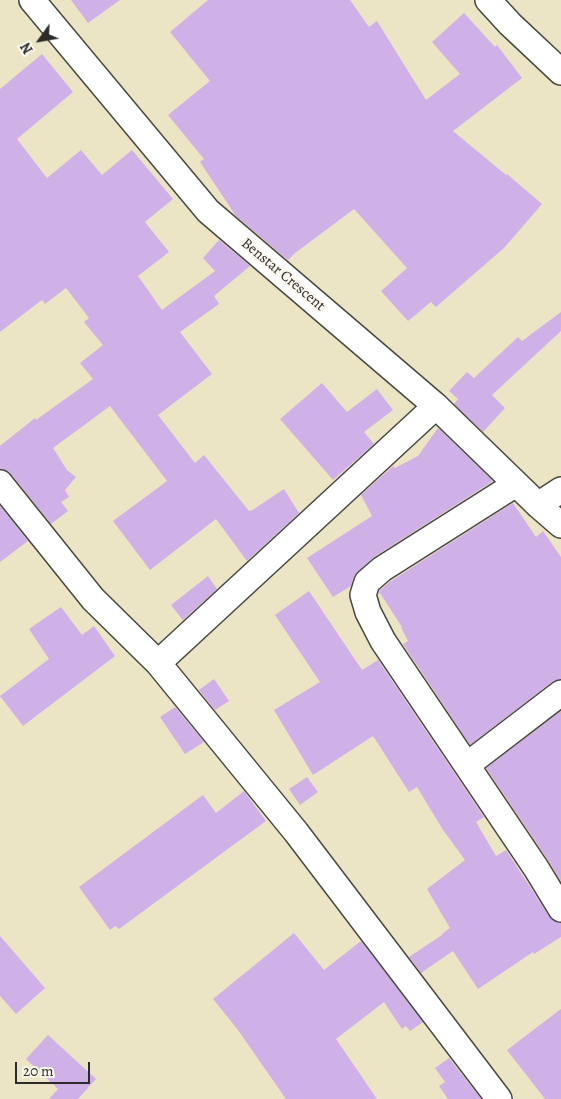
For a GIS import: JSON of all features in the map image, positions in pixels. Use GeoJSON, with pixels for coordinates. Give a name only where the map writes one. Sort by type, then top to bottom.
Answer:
{"type":"FeatureCollection","features":[{"type":"Feature","properties":{"kind":"street","name":"Benstar Crescent"},"geometry":{"type":"LineString","coordinates":[[32,0],[208,212],[436,406],[561,525]]}},
{"type":"Feature","properties":{"kind":"street"},"geometry":{"type":"LineString","coordinates":[[488,0],[510,24],[561,72]]}},
{"type":"Feature","properties":{"kind":"street"},"geometry":{"type":"LineString","coordinates":[[158,663],[436,406]]}},
{"type":"Feature","properties":{"kind":"street"},"geometry":{"type":"LineString","coordinates":[[0,483],[93,598],[158,663],[296,832],[499,1099]]}},
{"type":"Feature","properties":{"kind":"street"},"geometry":{"type":"LineString","coordinates":[[516,484],[382,569],[367,582],[363,595],[368,612],[383,640],[536,868],[561,909]]}},
{"type":"Feature","properties":{"kind":"street"},"geometry":{"type":"LineString","coordinates":[[538,505],[561,490]]}},
{"type":"Feature","properties":{"kind":"street"},"geometry":{"type":"LineString","coordinates":[[466,765],[561,693]]}},
{"type":"Feature","properties":{"kind":"building"},"geometry":{"type":"Polygon","coordinates":[[[71,0],[120,0],[88,23],[71,0]]]}},
{"type":"Feature","properties":{"kind":"building"},"geometry":{"type":"Polygon","coordinates":[[[208,0],[350,0],[369,27],[377,21],[426,100],[460,74],[432,42],[464,13],[495,47],[497,45],[522,78],[453,131],[542,204],[504,248],[436,307],[431,302],[408,321],[381,291],[407,268],[354,209],[288,260],[236,216],[200,162],[204,159],[168,115],[210,81],[170,32],[208,0]]]}},
{"type":"Feature","properties":{"kind":"building"},"geometry":{"type":"Polygon","coordinates":[[[42,54],[73,92],[17,139],[47,178],[81,150],[102,175],[132,150],[173,199],[145,222],[169,252],[138,276],[162,310],[215,271],[203,258],[219,240],[250,266],[214,296],[219,304],[180,332],[212,374],[158,415],[195,463],[204,455],[249,511],[284,489],[299,513],[247,561],[216,519],[150,570],[113,521],[167,481],[110,406],[53,448],[67,470],[76,477],[65,490],[69,497],[61,502],[68,511],[51,524],[11,474],[6,470],[0,469],[0,446],[35,418],[36,420],[93,379],[80,363],[103,345],[84,322],[89,318],[66,288],[45,304],[42,300],[0,332],[0,89],[42,54]]]}},
{"type":"Feature","properties":{"kind":"building"},"geometry":{"type":"Polygon","coordinates":[[[561,312],[561,331],[492,395],[505,408],[483,432],[454,404],[458,399],[449,391],[467,372],[474,378],[518,337],[522,341],[561,312]]]}},
{"type":"Feature","properties":{"kind":"building"},"geometry":{"type":"Polygon","coordinates":[[[322,383],[347,412],[377,389],[393,410],[364,432],[374,444],[333,480],[280,419],[322,383]]]}},
{"type":"Feature","properties":{"kind":"building"},"geometry":{"type":"Polygon","coordinates":[[[438,428],[493,481],[374,557],[357,572],[351,586],[333,597],[307,558],[372,516],[361,495],[393,466],[395,468],[418,456],[438,428]]]}},
{"type":"Feature","properties":{"kind":"building"},"geometry":{"type":"Polygon","coordinates":[[[513,503],[536,537],[543,531],[561,557],[561,679],[552,682],[470,745],[403,644],[408,641],[402,627],[380,593],[378,594],[391,581],[513,503]]]}},
{"type":"Feature","properties":{"kind":"building"},"geometry":{"type":"Polygon","coordinates":[[[0,506],[28,541],[0,562],[0,506]]]}},
{"type":"Feature","properties":{"kind":"building"},"geometry":{"type":"Polygon","coordinates":[[[208,576],[217,589],[183,620],[171,605],[208,576]]]}},
{"type":"Feature","properties":{"kind":"building"},"geometry":{"type":"Polygon","coordinates":[[[309,591],[362,670],[378,660],[484,817],[476,822],[496,856],[506,850],[549,916],[554,921],[561,923],[561,937],[534,954],[533,952],[478,989],[453,951],[421,973],[409,957],[450,928],[427,889],[465,860],[443,830],[417,787],[409,792],[373,736],[313,775],[274,710],[320,682],[275,615],[309,591]]]}},
{"type":"Feature","properties":{"kind":"building"},"geometry":{"type":"Polygon","coordinates":[[[61,607],[82,635],[94,626],[115,656],[23,726],[0,696],[49,659],[29,629],[61,607]]]}},
{"type":"Feature","properties":{"kind":"building"},"geometry":{"type":"Polygon","coordinates":[[[214,679],[229,701],[215,710],[199,690],[214,679]]]}},
{"type":"Feature","properties":{"kind":"building"},"geometry":{"type":"Polygon","coordinates":[[[175,707],[204,742],[185,754],[160,717],[175,707]]]}},
{"type":"Feature","properties":{"kind":"building"},"geometry":{"type":"Polygon","coordinates":[[[561,711],[561,881],[486,768],[561,711]]]}},
{"type":"Feature","properties":{"kind":"building"},"geometry":{"type":"Polygon","coordinates":[[[307,777],[318,792],[300,805],[289,789],[307,777]]]}},
{"type":"Feature","properties":{"kind":"building"},"geometry":{"type":"Polygon","coordinates":[[[244,791],[266,821],[119,929],[115,926],[110,930],[79,887],[203,795],[216,813],[244,791]]]}},
{"type":"Feature","properties":{"kind":"building"},"geometry":{"type":"Polygon","coordinates":[[[294,933],[324,970],[361,941],[423,1022],[410,1031],[406,1026],[402,1029],[384,1002],[336,1039],[377,1099],[286,1099],[238,1030],[213,999],[294,933]]]}},
{"type":"Feature","properties":{"kind":"building"},"geometry":{"type":"Polygon","coordinates":[[[0,936],[45,988],[16,1014],[0,996],[0,936]]]}},
{"type":"Feature","properties":{"kind":"building"},"geometry":{"type":"Polygon","coordinates":[[[561,1009],[561,1099],[545,1099],[507,1050],[561,1009]]]}},
{"type":"Feature","properties":{"kind":"building"},"geometry":{"type":"Polygon","coordinates":[[[48,1035],[96,1079],[78,1099],[49,1099],[58,1089],[26,1059],[48,1035]]]}},
{"type":"Feature","properties":{"kind":"building"},"geometry":{"type":"Polygon","coordinates":[[[449,1058],[481,1099],[448,1099],[439,1086],[445,1082],[435,1068],[449,1058]]]}}]}
